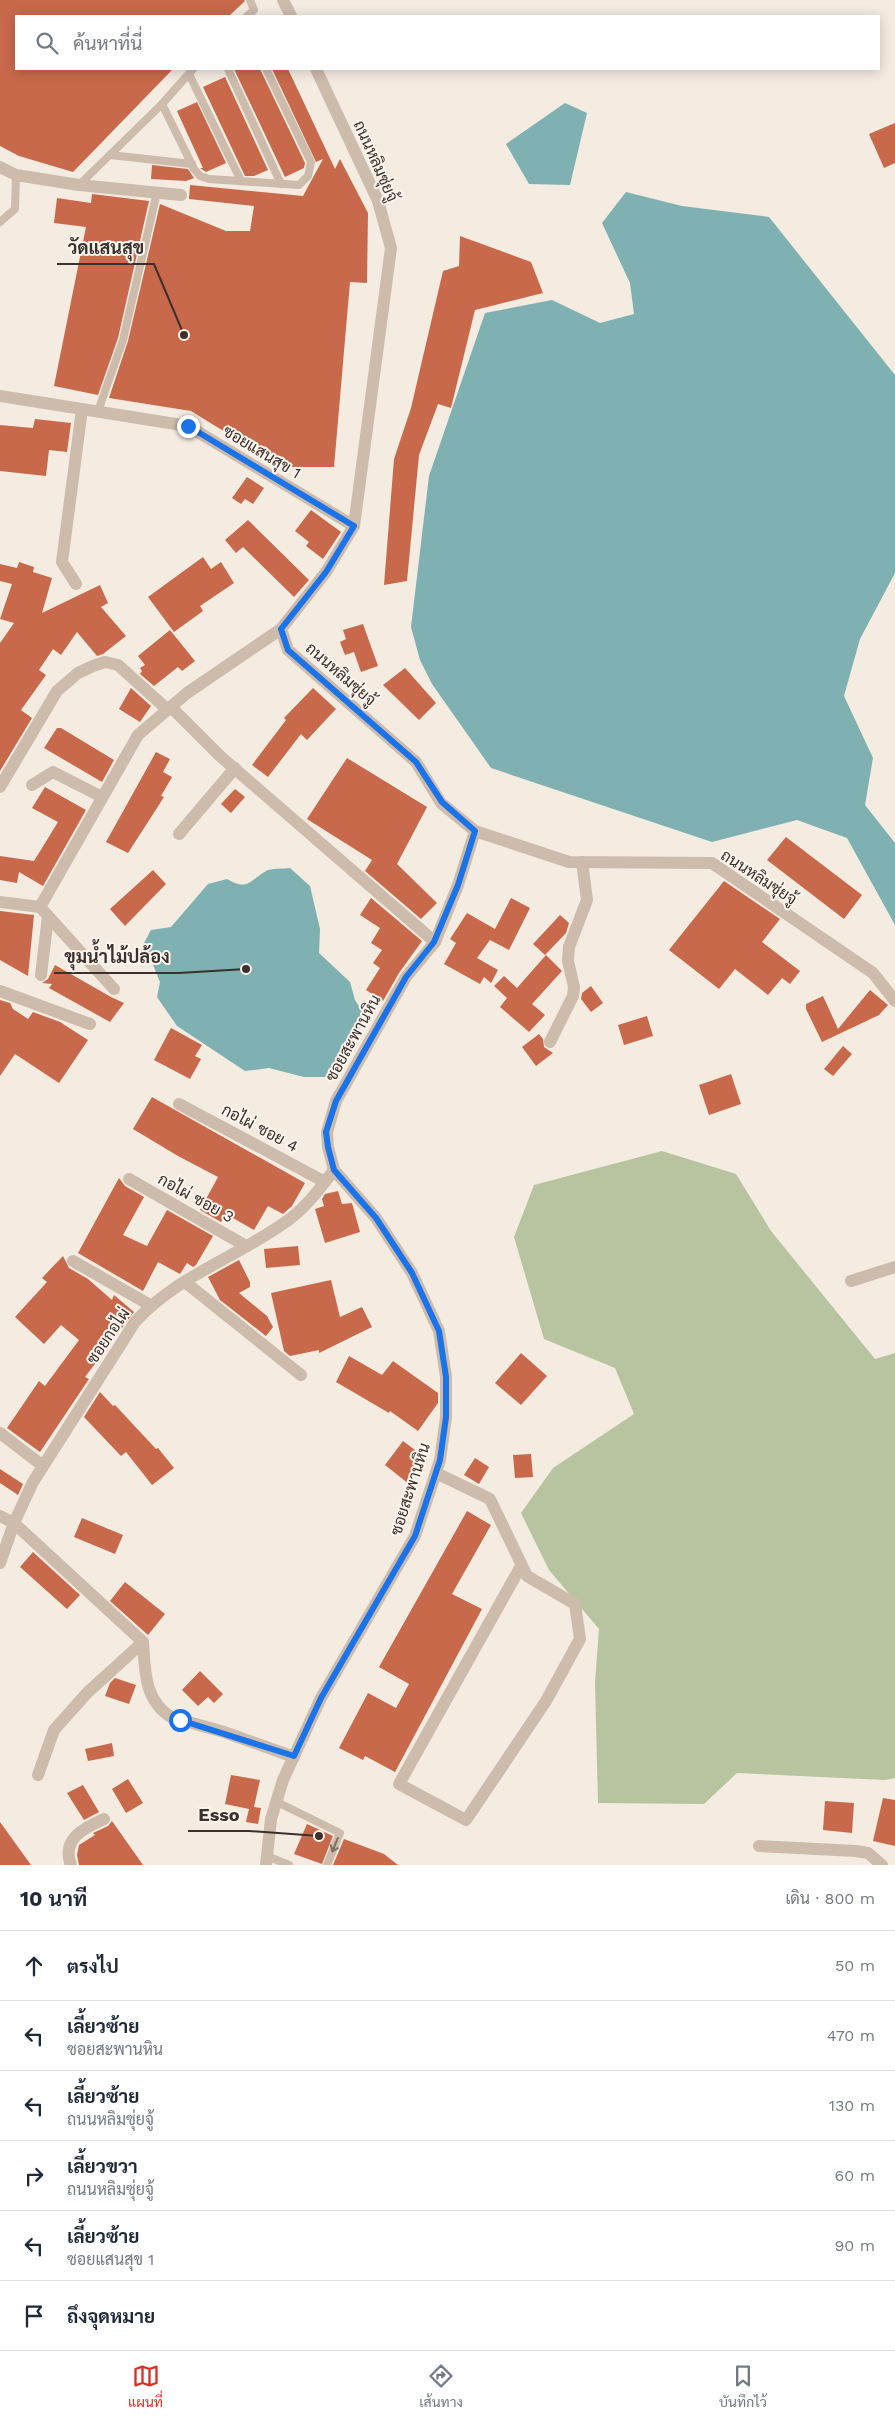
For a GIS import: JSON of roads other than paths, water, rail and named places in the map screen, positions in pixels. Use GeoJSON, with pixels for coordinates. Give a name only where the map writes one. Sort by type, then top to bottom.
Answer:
{"type":"FeatureCollection","features":[{"type":"Feature","properties":{"kind":"street"},"geometry":{"type":"LineString","coordinates":[[283,0],[287,15]]}},
{"type":"Feature","properties":{"kind":"street","name":"ถนนหลิมซุ่ยจู้"},"geometry":{"type":"LineString","coordinates":[[316,70],[378,201],[391,248],[354,526],[326,572],[281,629],[288,650],[416,762],[442,802],[475,831],[569,862],[712,863],[873,973],[895,1001]]}},
{"type":"Feature","properties":{"kind":"street"},"geometry":{"type":"LineString","coordinates":[[0,167],[16,175],[181,195]]}},
{"type":"Feature","properties":{"kind":"street","name":"ซอยแสนสุข 1"},"geometry":{"type":"LineString","coordinates":[[0,396],[188,426],[354,526]]}},
{"type":"Feature","properties":{"kind":"street"},"geometry":{"type":"LineString","coordinates":[[76,584],[62,562],[82,409]]}},
{"type":"Feature","properties":{"kind":"street"},"geometry":{"type":"LineString","coordinates":[[41,975],[44,912],[102,797],[138,735],[187,693],[281,629]]}},
{"type":"Feature","properties":{"kind":"street"},"geometry":{"type":"LineString","coordinates":[[0,787],[57,691],[78,673],[93,666],[106,662],[118,665],[170,708],[235,768],[434,942]]}},
{"type":"Feature","properties":{"kind":"street"},"geometry":{"type":"LineString","coordinates":[[179,834],[235,768]]}},
{"type":"Feature","properties":{"kind":"street"},"geometry":{"type":"LineString","coordinates":[[32,785],[53,772],[102,797]]}},
{"type":"Feature","properties":{"kind":"street","name":"ซอยสะพานหิน"},"geometry":{"type":"LineString","coordinates":[[266,1860],[272,1819],[294,1756],[321,1698],[415,1536],[440,1460],[446,1417],[446,1377],[439,1331],[412,1273],[381,1226],[334,1170],[326,1132],[336,1101],[406,977],[434,942],[458,885],[475,831]]}},
{"type":"Feature","properties":{"kind":"street"},"geometry":{"type":"LineString","coordinates":[[550,1042],[573,996],[574,987],[568,961],[569,947],[587,900],[582,862]]}},
{"type":"Feature","properties":{"kind":"street"},"geometry":{"type":"LineString","coordinates":[[0,902],[44,912],[114,989]]}},
{"type":"Feature","properties":{"kind":"street"},"geometry":{"type":"LineString","coordinates":[[0,991],[90,1024]]}},
{"type":"Feature","properties":{"kind":"street","name":"กอไผ่ ซอย 4"},"geometry":{"type":"LineString","coordinates":[[179,1104],[325,1182]]}},
{"type":"Feature","properties":{"kind":"street","name":"ซอยกอไผ่"},"geometry":{"type":"LineString","coordinates":[[0,1562],[14,1523],[43,1466],[134,1322],[150,1305],[290,1219],[309,1202],[334,1170]]}},
{"type":"Feature","properties":{"kind":"street","name":"กอไผ่ ซอย 3"},"geometry":{"type":"LineString","coordinates":[[129,1179],[246,1246]]}},
{"type":"Feature","properties":{"kind":"street"},"geometry":{"type":"LineString","coordinates":[[73,1261],[150,1305]]}},
{"type":"Feature","properties":{"kind":"street"},"geometry":{"type":"LineString","coordinates":[[851,1281],[895,1267]]}},
{"type":"Feature","properties":{"kind":"street"},"geometry":{"type":"LineString","coordinates":[[185,1282],[301,1375]]}},
{"type":"Feature","properties":{"kind":"street"},"geometry":{"type":"LineString","coordinates":[[0,1433],[43,1466]]}},
{"type":"Feature","properties":{"kind":"street"},"geometry":{"type":"LineString","coordinates":[[436,1473],[490,1499],[527,1576],[575,1604],[580,1639],[546,1701],[466,1820],[399,1784],[521,1566]]}},
{"type":"Feature","properties":{"kind":"street"},"geometry":{"type":"LineString","coordinates":[[0,1516],[14,1523],[143,1642],[146,1681],[150,1694],[163,1712],[171,1717],[224,1732],[294,1756]]}},
{"type":"Feature","properties":{"kind":"street"},"geometry":{"type":"LineString","coordinates":[[38,1775],[54,1730],[87,1693],[143,1642]]}},
{"type":"Feature","properties":{"kind":"street"},"geometry":{"type":"LineString","coordinates":[[71,1865],[68,1846],[70,1842],[78,1833],[104,1819]]}},
{"type":"Feature","properties":{"kind":"street"},"geometry":{"type":"LineString","coordinates":[[759,1846],[856,1851],[868,1853],[882,1865]]}},
{"type":"Feature","properties":{"kind":"lane"},"geometry":{"type":"LineString","coordinates":[[248,15],[254,10],[250,0]]}},
{"type":"Feature","properties":{"kind":"lane"},"geometry":{"type":"LineString","coordinates":[[228,70],[281,184]]}},
{"type":"Feature","properties":{"kind":"lane"},"geometry":{"type":"LineString","coordinates":[[162,104],[200,176],[209,179],[299,186],[305,182],[312,162],[266,70]]}},
{"type":"Feature","properties":{"kind":"lane"},"geometry":{"type":"LineString","coordinates":[[79,184],[162,104],[191,71],[241,182]]}},
{"type":"Feature","properties":{"kind":"lane"},"geometry":{"type":"LineString","coordinates":[[110,155],[192,164]]}},
{"type":"Feature","properties":{"kind":"lane"},"geometry":{"type":"LineString","coordinates":[[0,222],[15,209],[16,175]]}},
{"type":"Feature","properties":{"kind":"lane"},"geometry":{"type":"LineString","coordinates":[[98,411],[125,331],[157,192]]}},
{"type":"Feature","properties":{"kind":"lane"},"geometry":{"type":"LineString","coordinates":[[277,1802],[340,1832],[327,1865]]}},
{"type":"Feature","properties":{"kind":"lane"},"geometry":{"type":"LineString","coordinates":[[266,1860],[289,1865]]}},
{"type":"Feature","properties":{"kind":"water"},"geometry":{"type":"Polygon","coordinates":[[[565,103],[587,113],[570,185],[529,184],[506,144],[565,103]]]}},
{"type":"Feature","properties":{"kind":"water"},"geometry":{"type":"Polygon","coordinates":[[[626,192],[682,206],[769,217],[895,375],[895,573],[860,639],[844,696],[873,758],[865,805],[895,843],[895,925],[847,838],[797,820],[712,842],[491,768],[432,684],[420,660],[411,627],[429,476],[485,313],[552,300],[600,323],[634,314],[630,283],[602,223],[626,192]]]}},
{"type":"Feature","properties":{"kind":"water"},"geometry":{"type":"Polygon","coordinates":[[[290,868],[310,886],[320,929],[319,953],[350,982],[355,1000],[366,1017],[333,1077],[304,1077],[269,1068],[245,1071],[177,1026],[157,997],[160,982],[144,943],[151,930],[171,927],[208,884],[227,879],[234,883],[244,884],[268,870],[290,868]]]}},
{"type":"Feature","properties":{"kind":"place","name":"วัดแสนสุข"},"geometry":{"type":"Point","coordinates":[184,335]}},
{"type":"Feature","properties":{"kind":"place","name":"ขุมน้ำไม้ปล้อง"},"geometry":{"type":"Point","coordinates":[246,969]}},
{"type":"Feature","properties":{"kind":"place","name":"Esso"},"geometry":{"type":"Point","coordinates":[319,1836]}}]}
